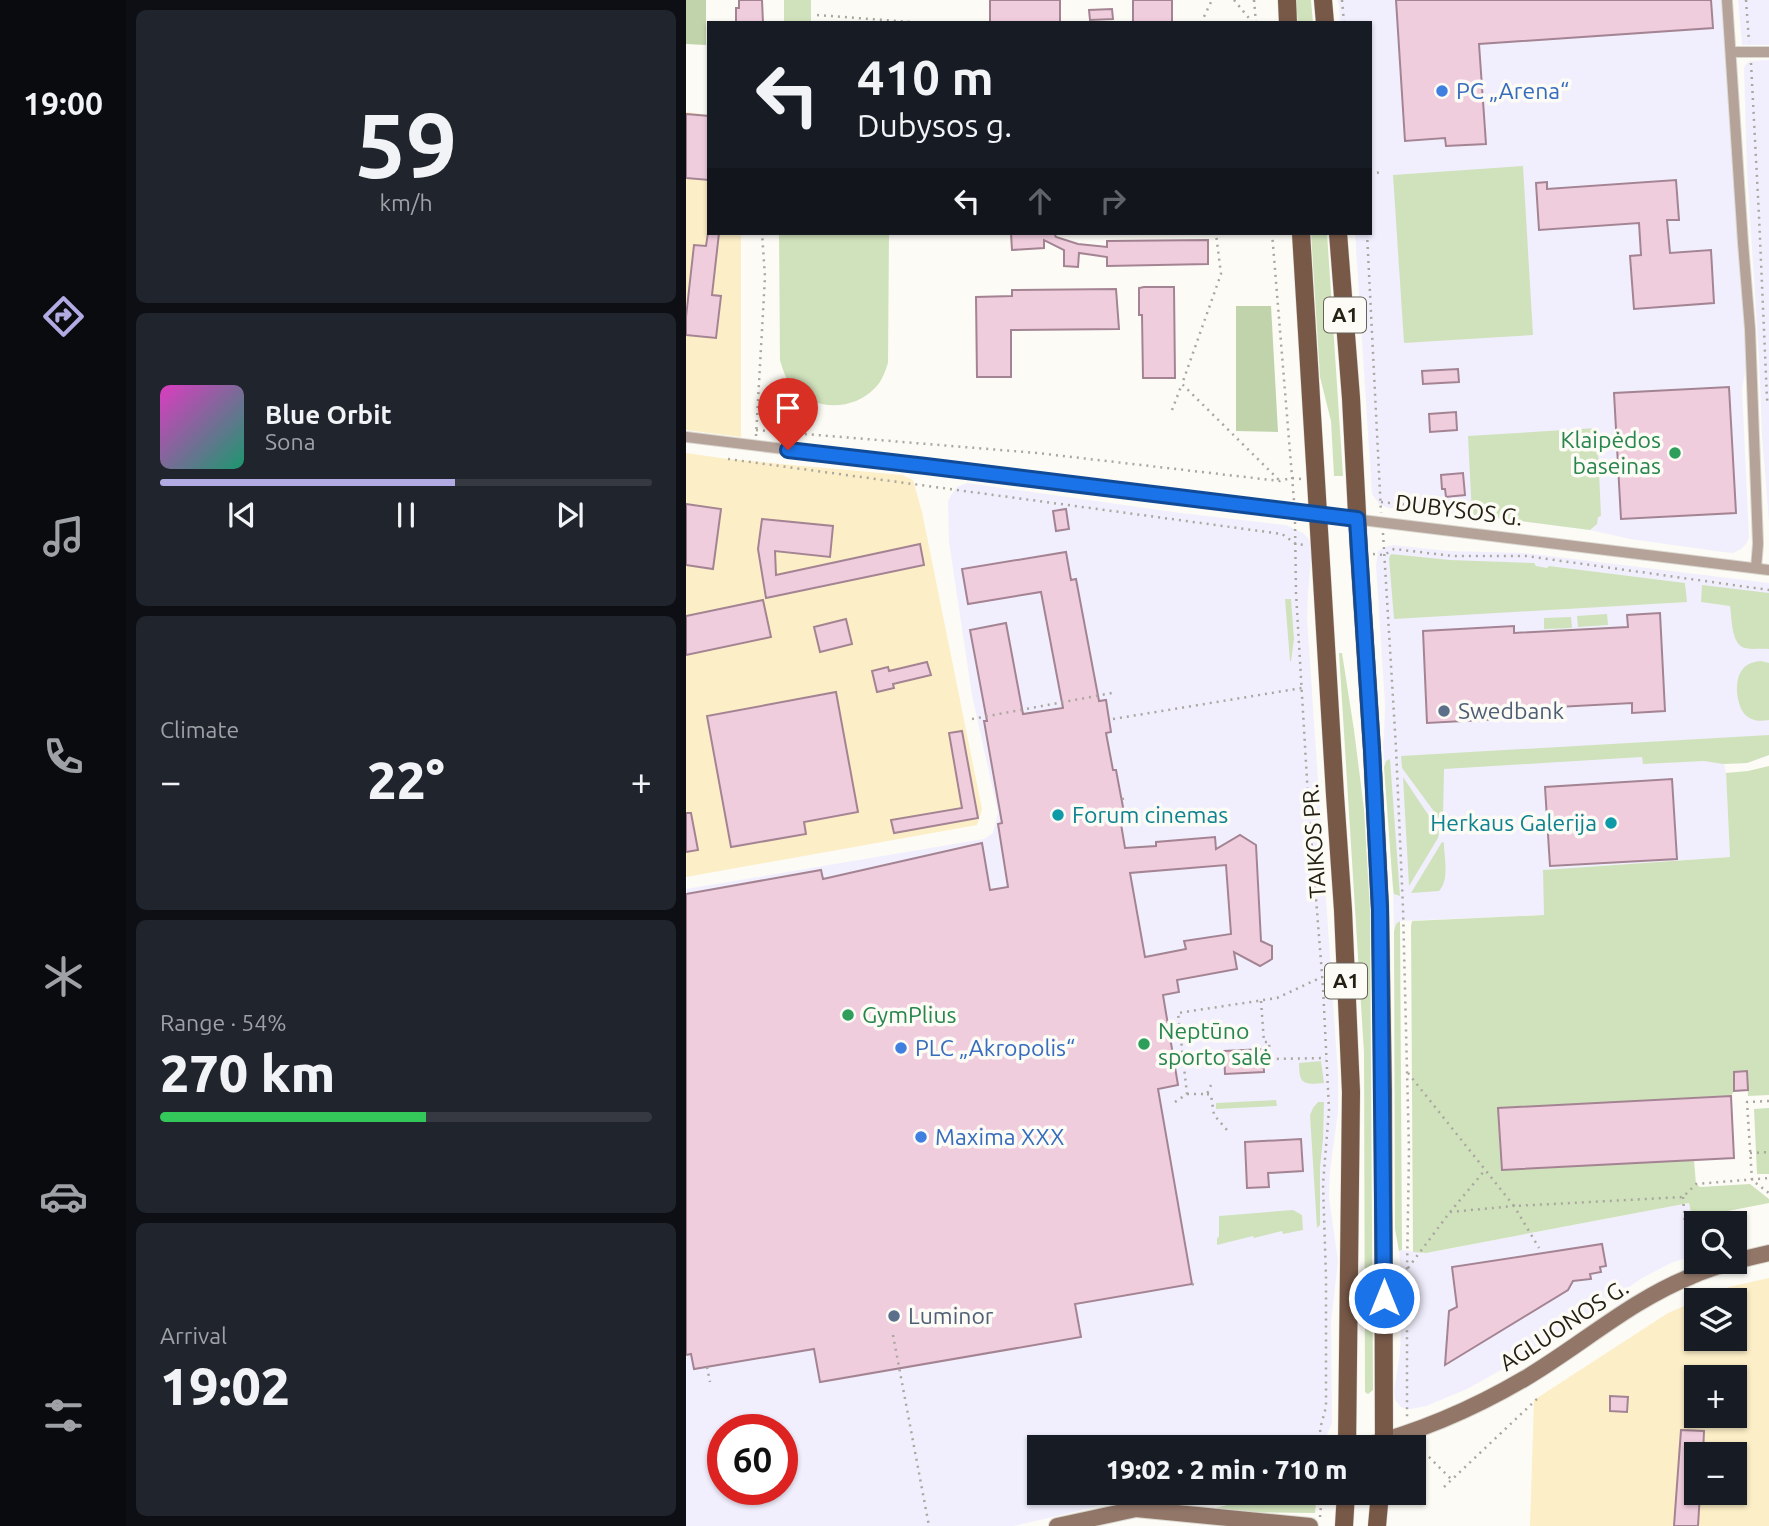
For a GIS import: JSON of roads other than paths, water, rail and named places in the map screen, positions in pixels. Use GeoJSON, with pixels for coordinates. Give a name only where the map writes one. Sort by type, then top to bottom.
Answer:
{"type":"FeatureCollection","features":[{"type":"Feature","properties":{"kind":"main road"},"geometry":{"type":"LineString","coordinates":[[1287,0],[1288,21]]}},
{"type":"Feature","properties":{"kind":"main road"},"geometry":{"type":"LineString","coordinates":[[1323,0],[1325,21]]}},
{"type":"Feature","properties":{"kind":"main road","name":"TAIKOS PR."},"geometry":{"type":"LineString","coordinates":[[1301,235],[1343,910],[1351,1092],[1347,1435]]}},
{"type":"Feature","properties":{"kind":"main road","name":"A1"},"geometry":{"type":"LineString","coordinates":[[1338,235],[1349,361],[1380,909],[1385,1435]]}},
{"type":"Feature","properties":{"kind":"main road","name":"AGLUONOS G."},"geometry":{"type":"LineString","coordinates":[[1403,1435],[1474,1406],[1522,1380],[1664,1289],[1716,1267],[1769,1253]]}},
{"type":"Feature","properties":{"kind":"main road"},"geometry":{"type":"LineString","coordinates":[[1057,1526],[1147,1505]]}},
{"type":"Feature","properties":{"kind":"main road"},"geometry":{"type":"LineString","coordinates":[[1344,1526],[1345,1505]]}},
{"type":"Feature","properties":{"kind":"main road"},"geometry":{"type":"LineString","coordinates":[[1377,1526],[1379,1505]]}},
{"type":"Feature","properties":{"kind":"main road"},"geometry":{"type":"LineString","coordinates":[[1136,1508],[1310,1526]]}},
{"type":"Feature","properties":{"kind":"street"},"geometry":{"type":"LineString","coordinates":[[1727,0],[1750,329],[1758,544],[1756,568]]}},
{"type":"Feature","properties":{"kind":"street"},"geometry":{"type":"LineString","coordinates":[[1731,52],[1769,52]]}},
{"type":"Feature","properties":{"kind":"street","name":"DUBYSOS G."},"geometry":{"type":"LineString","coordinates":[[686,437],[1769,570]]}},
{"type":"Feature","properties":{"kind":"place","name":"PC „Arena“"},"geometry":{"type":"Point","coordinates":[1442,91]}},
{"type":"Feature","properties":{"kind":"place","name":"Klaipėdos baseinas"},"geometry":{"type":"Point","coordinates":[1675,453]}},
{"type":"Feature","properties":{"kind":"place","name":"Swedbank"},"geometry":{"type":"Point","coordinates":[1444,711]}},
{"type":"Feature","properties":{"kind":"place","name":"Forum cinemas"},"geometry":{"type":"Point","coordinates":[1058,815]}},
{"type":"Feature","properties":{"kind":"place","name":"Herkaus Galerija"},"geometry":{"type":"Point","coordinates":[1611,823]}},
{"type":"Feature","properties":{"kind":"place","name":"GymPlius"},"geometry":{"type":"Point","coordinates":[848,1015]}},
{"type":"Feature","properties":{"kind":"place","name":"Neptūno sporto salė"},"geometry":{"type":"Point","coordinates":[1144,1044]}},
{"type":"Feature","properties":{"kind":"place","name":"PLC „Akropolis“"},"geometry":{"type":"Point","coordinates":[901,1048]}},
{"type":"Feature","properties":{"kind":"place","name":"Maxima XXX"},"geometry":{"type":"Point","coordinates":[921,1137]}},
{"type":"Feature","properties":{"kind":"place","name":"Luminor"},"geometry":{"type":"Point","coordinates":[894,1316]}}]}
